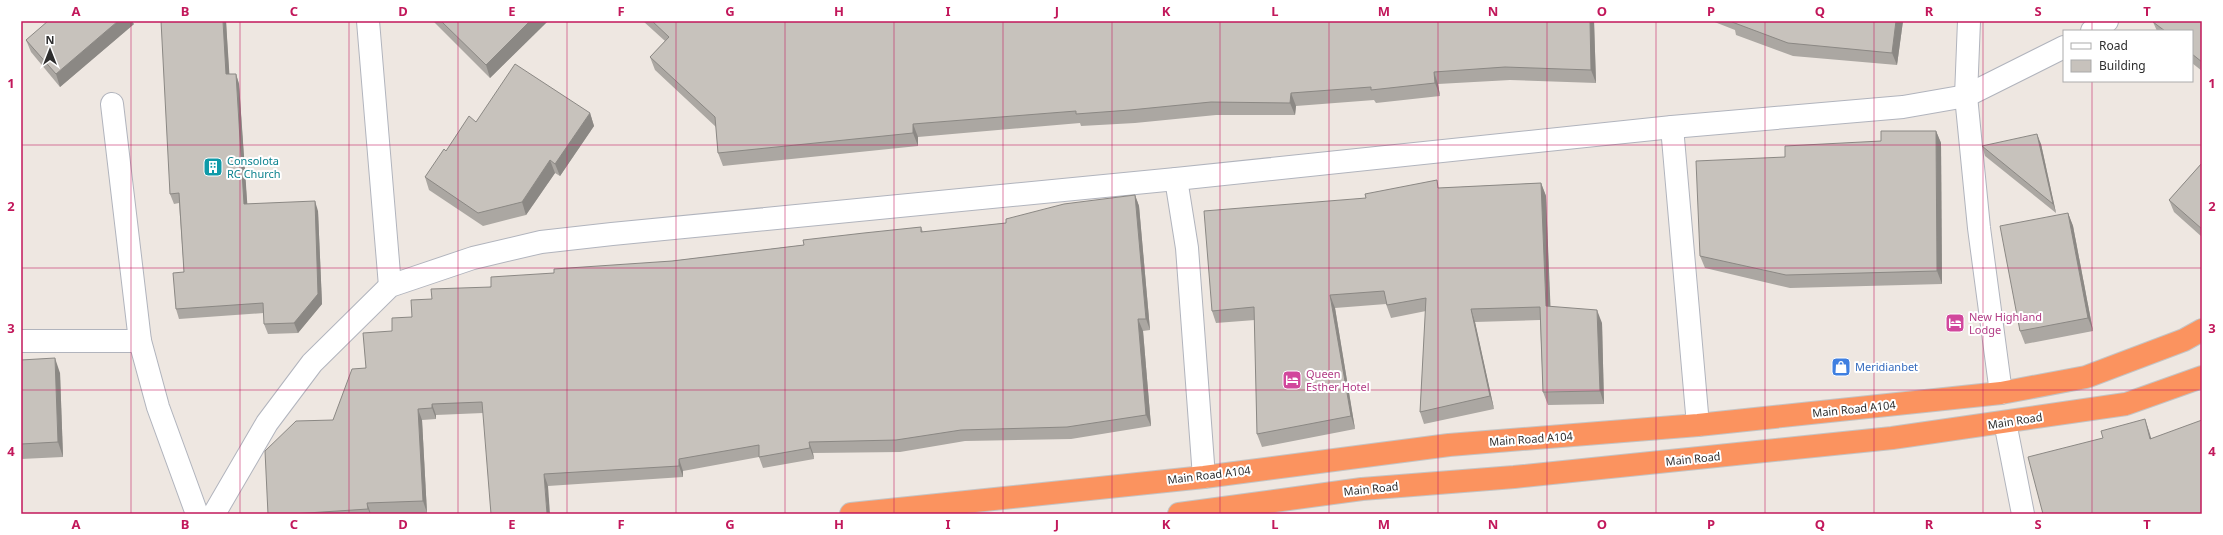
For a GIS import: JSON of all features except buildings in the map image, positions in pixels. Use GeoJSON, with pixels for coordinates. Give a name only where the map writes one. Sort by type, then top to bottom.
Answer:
{"type":"FeatureCollection","features":[{"type":"Feature","properties":{"kind":"highway","name":"Main Road A104"},"geometry":{"type":"LineString","coordinates":[[851,514],[1204,477],[1449,445],[1698,425],[2001,393],[2086,377],[2184,340],[2202,330]]}},
{"type":"Feature","properties":{"kind":"highway","name":"Main Road"},"geometry":{"type":"LineString","coordinates":[[1179,514],[1205,513],[1362,489],[1514,477],[1868,441],[2126,404],[2202,377]]}},
{"type":"Feature","properties":{"kind":"street"},"geometry":{"type":"LineString","coordinates":[[368,21],[390,286]]}},
{"type":"Feature","properties":{"kind":"street"},"geometry":{"type":"LineString","coordinates":[[1968,21],[1966,96],[1979,228],[2001,393]]}},
{"type":"Feature","properties":{"kind":"street"},"geometry":{"type":"LineString","coordinates":[[2094,30],[2107,21]]}},
{"type":"Feature","properties":{"kind":"street"},"geometry":{"type":"LineString","coordinates":[[214,514],[267,423],[312,363],[390,286],[473,258],[541,242],[766,218],[1176,179],[1672,127],[1902,107],[1966,96],[2063,48]]}},
{"type":"Feature","properties":{"kind":"street"},"geometry":{"type":"LineString","coordinates":[[112,104],[140,342],[158,407],[197,514]]}},
{"type":"Feature","properties":{"kind":"street"},"geometry":{"type":"LineString","coordinates":[[1672,127],[1698,425]]}},
{"type":"Feature","properties":{"kind":"street"},"geometry":{"type":"LineString","coordinates":[[1176,179],[1187,248],[1204,477]]}},
{"type":"Feature","properties":{"kind":"street"},"geometry":{"type":"LineString","coordinates":[[21,341],[140,342]]}},
{"type":"Feature","properties":{"kind":"street"},"geometry":{"type":"LineString","coordinates":[[2005,422],[2023,514]]}},
{"type":"Feature","properties":{"kind":"place","name":"Consolota RC Church"},"geometry":{"type":"Point","coordinates":[213,167]}},
{"type":"Feature","properties":{"kind":"place","name":"New Highland Lodge"},"geometry":{"type":"Point","coordinates":[1955,323]}},
{"type":"Feature","properties":{"kind":"place","name":"Meridianbet"},"geometry":{"type":"Point","coordinates":[1841,367]}},
{"type":"Feature","properties":{"kind":"place","name":"Queen Esther Hotel"},"geometry":{"type":"Point","coordinates":[1292,380]}}]}
